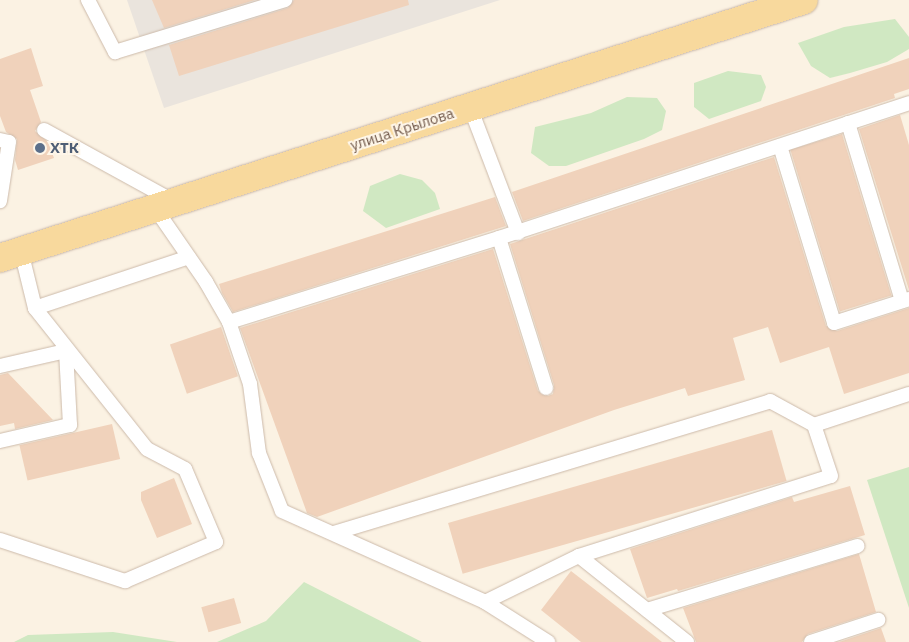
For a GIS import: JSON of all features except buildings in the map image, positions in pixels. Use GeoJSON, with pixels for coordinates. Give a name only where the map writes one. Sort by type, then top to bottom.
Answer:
{"type":"FeatureCollection","features":[{"type":"Feature","properties":{"kind":"main road","name":"улица Крылова"},"geometry":{"type":"LineString","coordinates":[[11,254],[804,0]]}},
{"type":"Feature","properties":{"kind":"lane"},"geometry":{"type":"LineString","coordinates":[[88,0],[115,52],[285,0]]}},
{"type":"Feature","properties":{"kind":"lane"},"geometry":{"type":"LineString","coordinates":[[229,322],[518,233],[848,123],[908,106]]}},
{"type":"Feature","properties":{"kind":"lane"},"geometry":{"type":"LineString","coordinates":[[470,107],[518,233]]}},
{"type":"Feature","properties":{"kind":"lane"},"geometry":{"type":"LineString","coordinates":[[780,146],[834,323],[906,300],[848,123]]}},
{"type":"Feature","properties":{"kind":"lane"},"geometry":{"type":"LineString","coordinates":[[44,130],[165,205],[189,257],[229,322],[250,384],[259,453],[282,511],[485,602],[548,642]]}},
{"type":"Feature","properties":{"kind":"lane"},"geometry":{"type":"LineString","coordinates":[[0,201],[5,141]]}},
{"type":"Feature","properties":{"kind":"lane"},"geometry":{"type":"LineString","coordinates":[[499,238],[546,388]]}},
{"type":"Feature","properties":{"kind":"lane"},"geometry":{"type":"LineString","coordinates":[[0,540],[125,580],[216,542],[185,469],[147,449],[66,351],[35,308],[11,254]]}},
{"type":"Feature","properties":{"kind":"lane"},"geometry":{"type":"LineString","coordinates":[[35,308],[189,257]]}},
{"type":"Feature","properties":{"kind":"lane"},"geometry":{"type":"LineString","coordinates":[[0,366],[66,351]]}},
{"type":"Feature","properties":{"kind":"lane"},"geometry":{"type":"LineString","coordinates":[[0,441],[70,425],[66,351]]}},
{"type":"Feature","properties":{"kind":"lane"},"geometry":{"type":"LineString","coordinates":[[814,425],[909,394]]}},
{"type":"Feature","properties":{"kind":"lane"},"geometry":{"type":"LineString","coordinates":[[334,533],[770,401],[814,425],[831,476],[579,556],[485,602]]}},
{"type":"Feature","properties":{"kind":"lane"},"geometry":{"type":"LineString","coordinates":[[647,610],[857,546]]}},
{"type":"Feature","properties":{"kind":"lane"},"geometry":{"type":"LineString","coordinates":[[579,556],[687,642]]}},
{"type":"Feature","properties":{"kind":"lane"},"geometry":{"type":"LineString","coordinates":[[811,642],[878,620]]}},
{"type":"Feature","properties":{"kind":"shaded area"},"geometry":{"type":"Polygon","coordinates":[[[127,0],[500,0],[164,108],[127,0]]]}},
{"type":"Feature","properties":{"kind":"green space"},"geometry":{"type":"Polygon","coordinates":[[[895,19],[909,37],[909,49],[887,62],[830,78],[811,66],[798,43],[844,27],[895,19]]]}},
{"type":"Feature","properties":{"kind":"green space"},"geometry":{"type":"Polygon","coordinates":[[[728,71],[761,75],[766,87],[761,101],[709,119],[694,107],[694,83],[728,71]]]}},
{"type":"Feature","properties":{"kind":"green space"},"geometry":{"type":"Polygon","coordinates":[[[627,97],[657,98],[666,111],[662,130],[644,139],[566,166],[549,166],[531,153],[535,127],[591,113],[627,97]]]}},
{"type":"Feature","properties":{"kind":"green space"},"geometry":{"type":"Polygon","coordinates":[[[400,174],[422,180],[435,193],[440,209],[386,228],[363,211],[370,186],[400,174]]]}},
{"type":"Feature","properties":{"kind":"green space"},"geometry":{"type":"Polygon","coordinates":[[[909,467],[909,608],[867,480],[909,467]]]}},
{"type":"Feature","properties":{"kind":"green space"},"geometry":{"type":"Polygon","coordinates":[[[304,582],[422,642],[217,642],[266,621],[304,582]]]}},
{"type":"Feature","properties":{"kind":"green space"},"geometry":{"type":"Polygon","coordinates":[[[113,632],[177,642],[14,642],[28,635],[113,632]]]}},
{"type":"Feature","properties":{"kind":"place","name":"ХТК"},"geometry":{"type":"Point","coordinates":[40,148]}}]}
